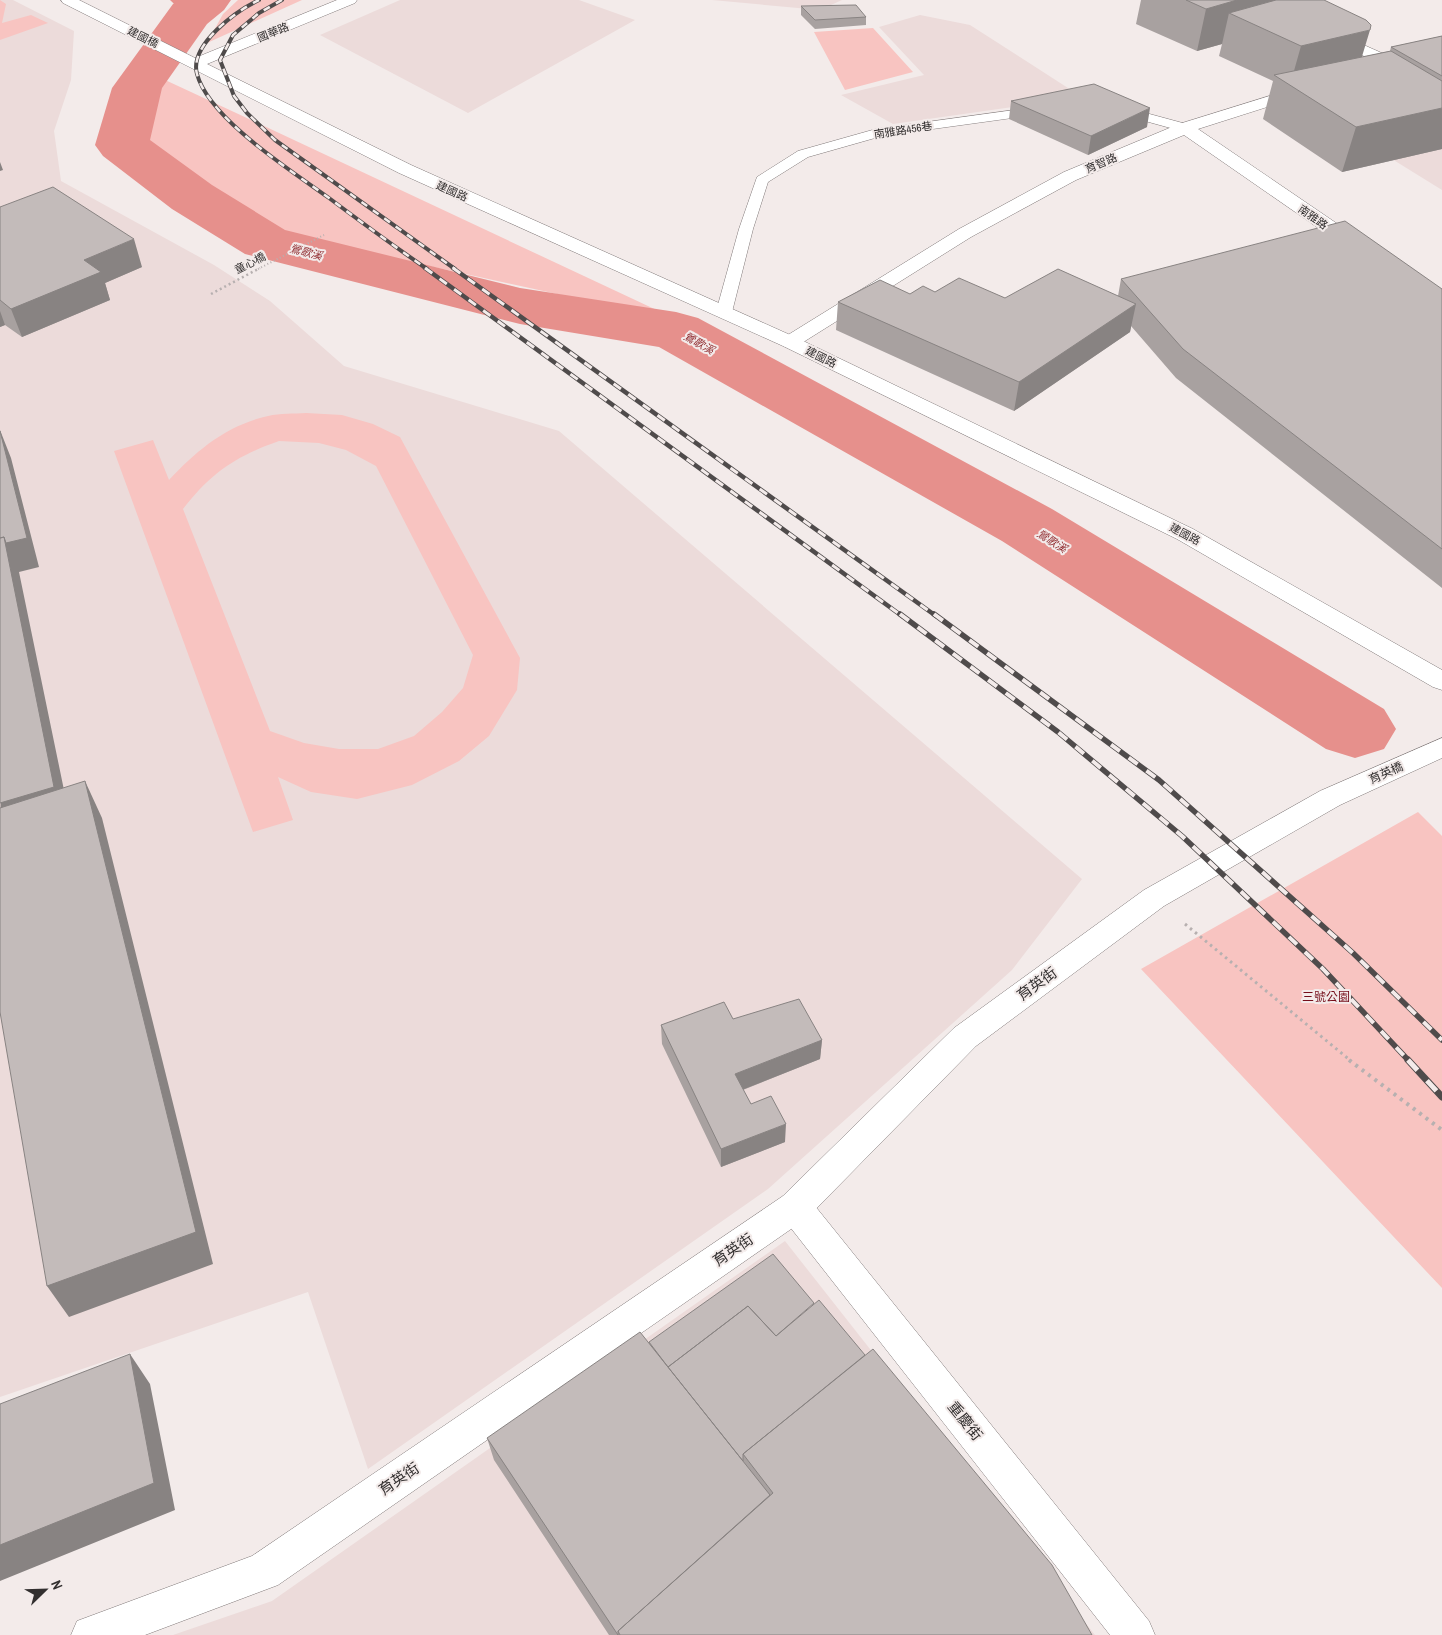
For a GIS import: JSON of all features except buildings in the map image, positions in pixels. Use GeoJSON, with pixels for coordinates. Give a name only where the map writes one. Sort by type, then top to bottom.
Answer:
{"type":"FeatureCollection","features":[{"type":"Feature","properties":{"kind":"street","name":"建國橋"},"geometry":{"type":"LineString","coordinates":[[68,0],[191,61]]}},
{"type":"Feature","properties":{"kind":"street","name":"國華路"},"geometry":{"type":"LineString","coordinates":[[191,61],[350,0]]}},
{"type":"Feature","properties":{"kind":"street"},"geometry":{"type":"LineString","coordinates":[[1314,28],[1396,65]]}},
{"type":"Feature","properties":{"kind":"street","name":"建國路"},"geometry":{"type":"LineString","coordinates":[[191,61],[405,170],[790,342],[1185,534],[1442,681]]}},
{"type":"Feature","properties":{"kind":"street"},"geometry":{"type":"LineString","coordinates":[[1368,73],[1414,61]]}},
{"type":"Feature","properties":{"kind":"street","name":"育智路"},"geometry":{"type":"LineString","coordinates":[[790,342],[965,233],[1070,176],[1185,128],[1264,102],[1321,86]]}},
{"type":"Feature","properties":{"kind":"street","name":"南雅路"},"geometry":{"type":"LineString","coordinates":[[1185,128],[1369,255]]}},
{"type":"Feature","properties":{"kind":"street","name":"育英橋"},"geometry":{"type":"LineString","coordinates":[[1330,798],[1442,747]]}},
{"type":"Feature","properties":{"kind":"street","name":"育英街"},"geometry":{"type":"LineString","coordinates":[[91,1635],[264,1571],[795,1207],[965,1037],[1154,898],[1330,798]]}},
{"type":"Feature","properties":{"kind":"street","name":"重慶街"},"geometry":{"type":"LineString","coordinates":[[795,1207],[1135,1635]]}},
{"type":"Feature","properties":{"kind":"lane"},"geometry":{"type":"LineString","coordinates":[[1109,106],[1185,128]]}},
{"type":"Feature","properties":{"kind":"lane","name":"南雅路456巷"},"geometry":{"type":"LineString","coordinates":[[724,312],[746,229],[762,180],[803,154],[880,132],[1024,114],[1052,108]]}},
{"type":"Feature","properties":{"kind":"path","name":"童心橋"},"geometry":{"type":"LineString","coordinates":[[211,294],[324,235]]}},
{"type":"Feature","properties":{"kind":"path"},"geometry":{"type":"LineString","coordinates":[[1154,898],[1350,1061],[1442,1130]]}},
{"type":"Feature","properties":{"kind":"shaded area"},"geometry":{"type":"Polygon","coordinates":[[[0,0],[13,0],[74,31],[71,80],[54,131],[61,181],[214,265],[270,301],[344,366],[559,431],[1082,879],[1012,970],[768,1189],[368,1469],[308,1292],[0,1397],[0,0]]]}},
{"type":"Feature","properties":{"kind":"shaded area"},"geometry":{"type":"Polygon","coordinates":[[[400,0],[579,0],[635,20],[468,113],[320,35],[400,0]]]}},
{"type":"Feature","properties":{"kind":"shaded area"},"geometry":{"type":"Polygon","coordinates":[[[712,0],[842,0],[820,10],[712,0]]]}},
{"type":"Feature","properties":{"kind":"shaded area"},"geometry":{"type":"Polygon","coordinates":[[[920,15],[970,25],[1082,97],[893,124],[841,95],[924,75],[879,27],[920,15]]]}},
{"type":"Feature","properties":{"kind":"shaded area"},"geometry":{"type":"Polygon","coordinates":[[[1442,136],[1442,190],[1379,151],[1442,136]]]}},
{"type":"Feature","properties":{"kind":"shaded area"},"geometry":{"type":"Polygon","coordinates":[[[785,1241],[1095,1635],[173,1635],[272,1601],[785,1241]]]}},
{"type":"Feature","properties":{"kind":"green space"},"geometry":{"type":"Polygon","coordinates":[[[0,0],[6,4],[2,23],[31,15],[48,23],[0,40],[0,0]]]}},
{"type":"Feature","properties":{"kind":"green space"},"geometry":{"type":"Polygon","coordinates":[[[238,0],[302,0],[207,43],[223,14],[238,0]]]}},
{"type":"Feature","properties":{"kind":"green space"},"geometry":{"type":"Polygon","coordinates":[[[873,28],[913,72],[845,90],[814,32],[873,28]]]}},
{"type":"Feature","properties":{"kind":"green space"},"geometry":{"type":"Polygon","coordinates":[[[163,79],[680,321],[265,230],[148,142],[163,79]]]}},
{"type":"Feature","properties":{"kind":"green space"},"geometry":{"type":"Polygon","coordinates":[[[306,413],[342,415],[373,424],[400,437],[520,658],[517,690],[489,736],[459,761],[412,785],[357,799],[311,792],[278,777],[293,820],[253,832],[114,451],[153,440],[169,480],[202,449],[226,432],[253,420],[273,415],[306,413]],[[279,441],[250,453],[225,467],[214,476],[193,496],[183,509],[270,731],[304,743],[339,749],[378,749],[414,736],[442,712],[463,688],[473,655],[376,466],[346,450],[319,443],[279,441]]]}},
{"type":"Feature","properties":{"kind":"green space","name":"三號公園"},"geometry":{"type":"Polygon","coordinates":[[[1418,812],[1442,836],[1442,1288],[1141,969],[1418,812]]]}},
{"type":"Feature","properties":{"kind":"waterway"},"geometry":{"type":"LineString","coordinates":[[174,0],[190,14]]}},
{"type":"Feature","properties":{"kind":"waterway","name":"鶯歌溪"},"geometry":{"type":"LineString","coordinates":[[208,0],[190,14],[137,88],[122,145],[192,197],[265,242],[520,306],[676,331],[1027,525],[1355,729]]}},
{"type":"Feature","properties":{"kind":"railway"},"geometry":{"type":"LineString","coordinates":[[259,0],[238,12],[216,30],[200,52],[196,63],[197,74],[205,91],[217,109],[254,143],[294,174],[427,269]]}},
{"type":"Feature","properties":{"kind":"railway"},"geometry":{"type":"LineString","coordinates":[[282,0],[259,13],[233,35],[220,60],[234,96],[247,113],[275,140],[455,269]]}},
{"type":"Feature","properties":{"kind":"railway"},"geometry":{"type":"LineString","coordinates":[[425,268],[902,616]]}},
{"type":"Feature","properties":{"kind":"railway"},"geometry":{"type":"LineString","coordinates":[[453,268],[936,616]]}},
{"type":"Feature","properties":{"kind":"railway"},"geometry":{"type":"LineString","coordinates":[[900,614],[1058,732],[1182,836],[1323,969],[1409,1061]]}},
{"type":"Feature","properties":{"kind":"railway"},"geometry":{"type":"LineString","coordinates":[[934,614],[1159,780],[1353,953],[1442,1040]]}},
{"type":"Feature","properties":{"kind":"railway"},"geometry":{"type":"LineString","coordinates":[[1408,1060],[1442,1097]]}}]}
